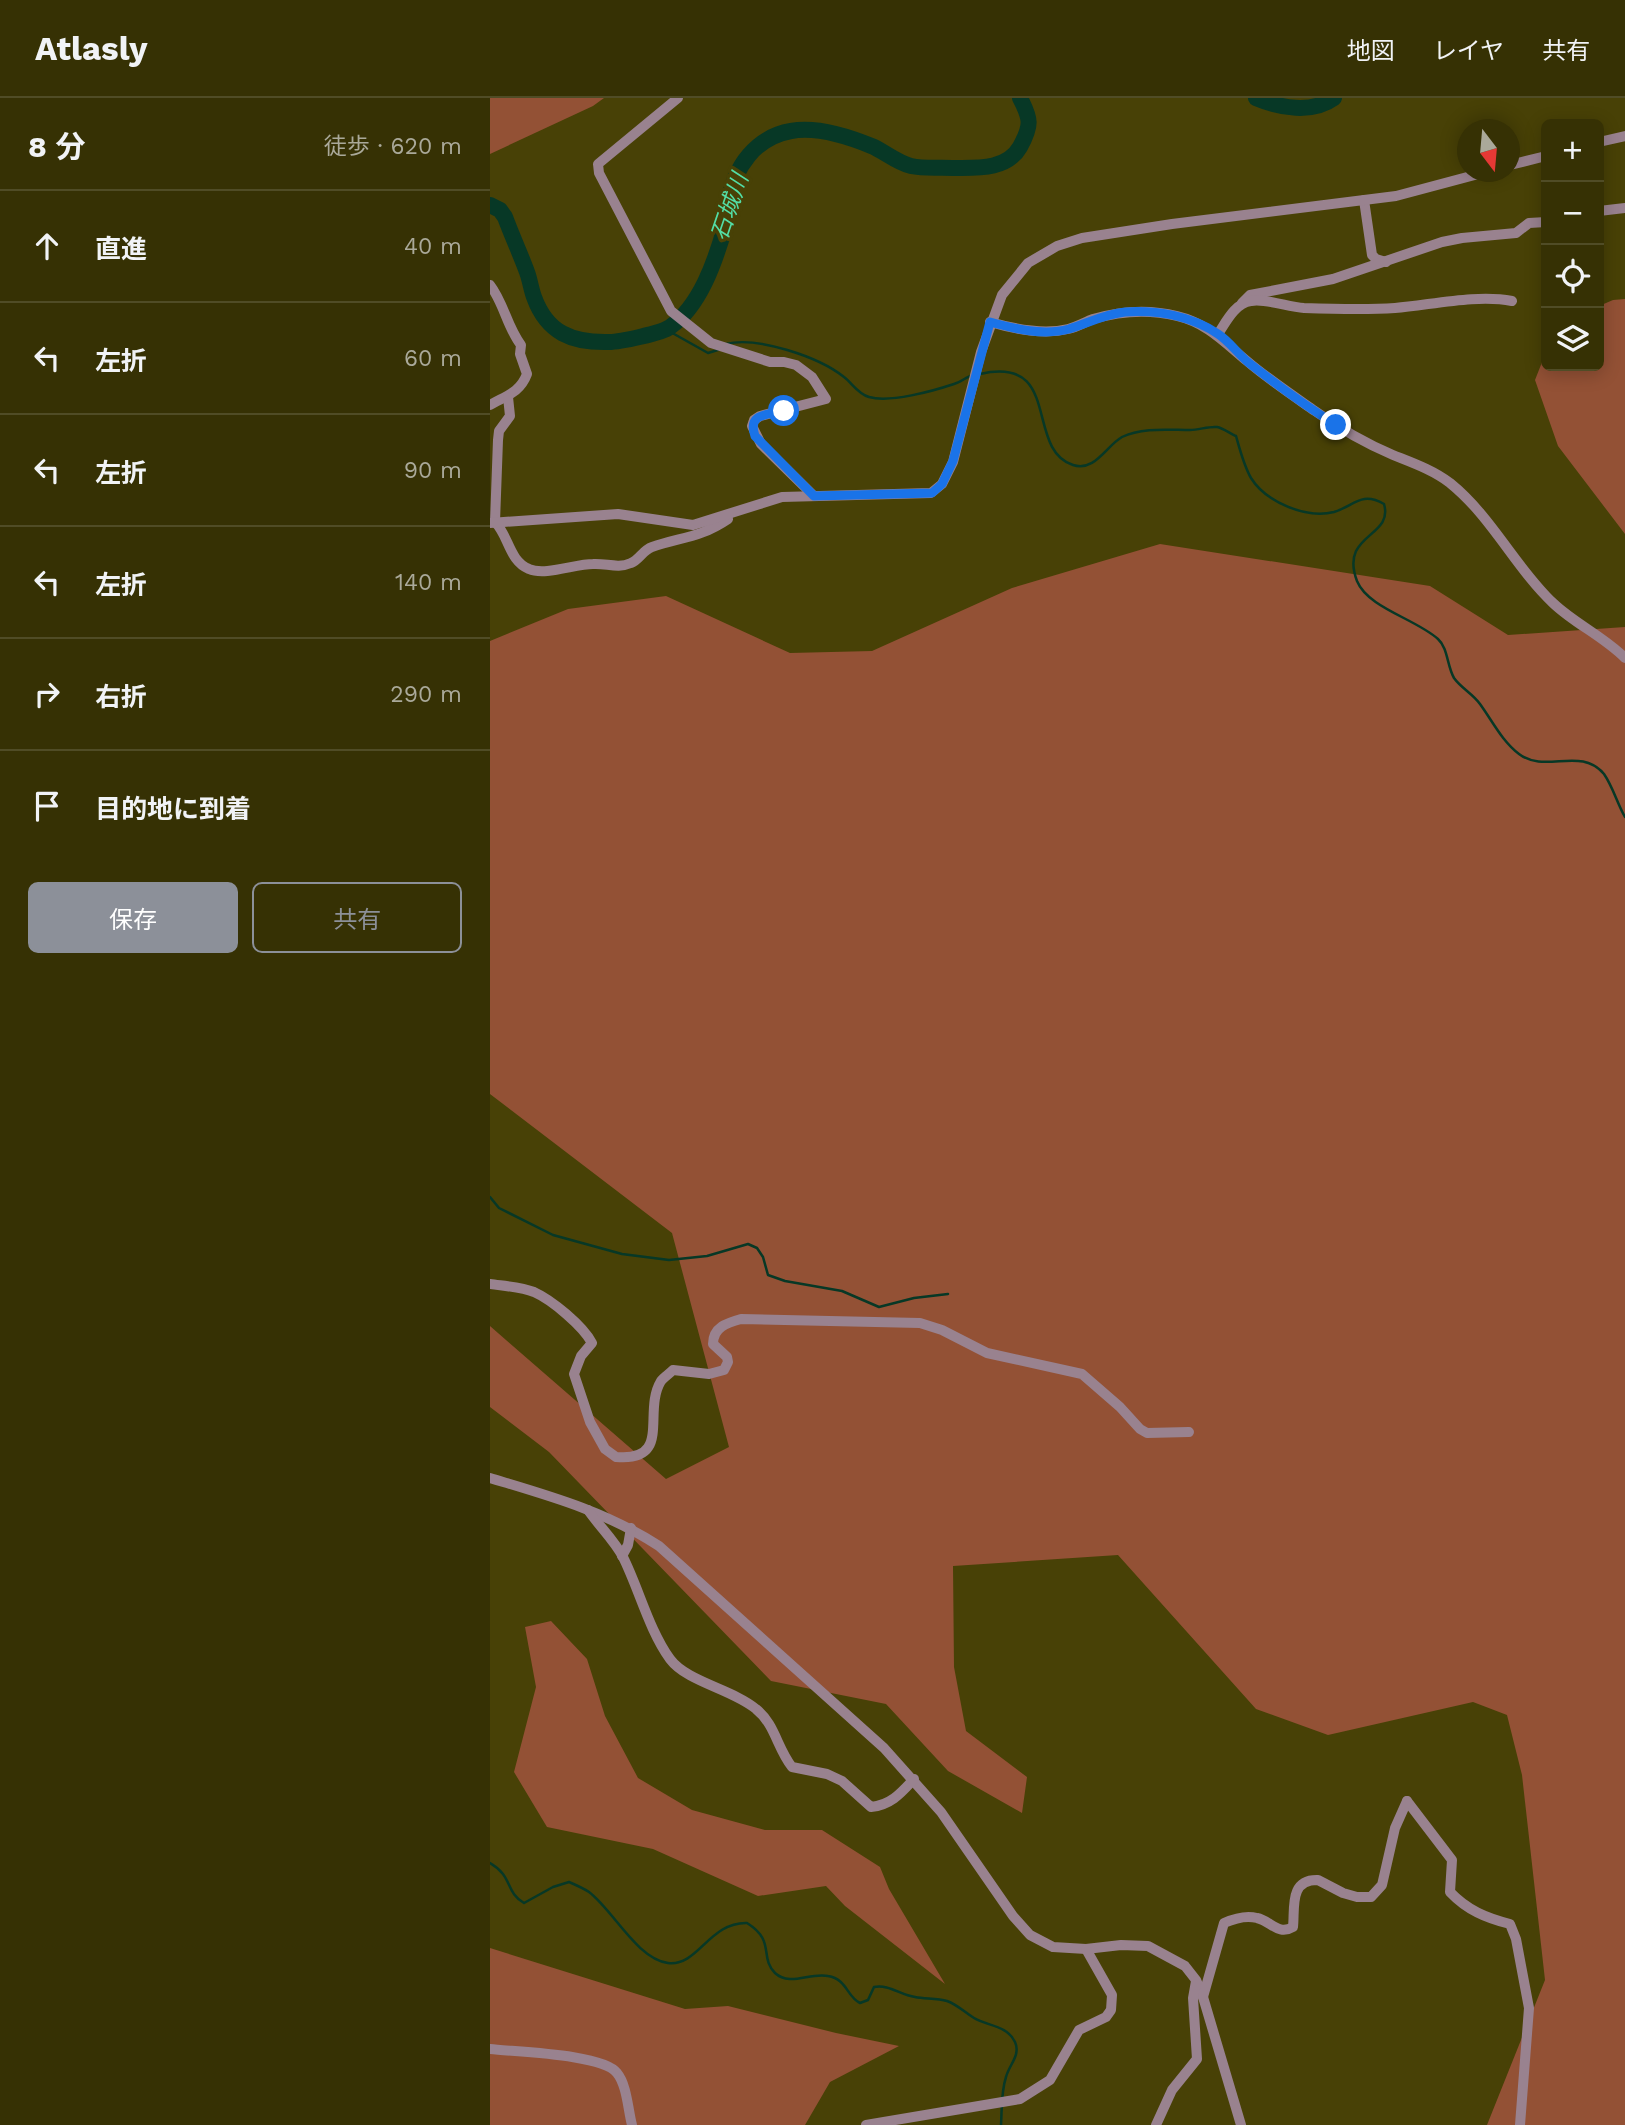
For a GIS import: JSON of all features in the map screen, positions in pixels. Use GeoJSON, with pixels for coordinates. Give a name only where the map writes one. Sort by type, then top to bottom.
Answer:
{"type":"FeatureCollection","features":[{"type":"Feature","properties":{"kind":"street"},"geometry":{"type":"LineString","coordinates":[[678,98],[598,164],[599,173],[671,311],[711,343],[770,362],[796,365],[812,377],[824,393],[826,399],[760,416],[754,420],[752,426],[761,444],[814,496]]}},
{"type":"Feature","properties":{"kind":"street"},"geometry":{"type":"LineString","coordinates":[[1604,141],[1625,136]]}},
{"type":"Feature","properties":{"kind":"street"},"geometry":{"type":"LineString","coordinates":[[1520,162],[1541,157]]}},
{"type":"Feature","properties":{"kind":"street"},"geometry":{"type":"LineString","coordinates":[[492,522],[618,514],[693,525],[782,497],[932,493],[942,484],[956,449],[990,322],[1002,295],[1028,263],[1057,246],[1082,238],[1396,196],[1457,180]]}},
{"type":"Feature","properties":{"kind":"street"},"geometry":{"type":"LineString","coordinates":[[1364,200],[1372,255],[1386,262]]}},
{"type":"Feature","properties":{"kind":"street"},"geometry":{"type":"LineString","coordinates":[[1604,211],[1625,208]]}},
{"type":"Feature","properties":{"kind":"street"},"geometry":{"type":"LineString","coordinates":[[1218,334],[1232,313],[1250,295],[1304,286],[1443,242],[1516,233],[1530,223],[1541,222]]}},
{"type":"Feature","properties":{"kind":"street"},"geometry":{"type":"LineString","coordinates":[[490,285],[521,345],[520,354],[527,374],[525,381],[508,397],[490,405]]}},
{"type":"Feature","properties":{"kind":"street"},"geometry":{"type":"LineString","coordinates":[[1242,303],[1253,300],[1300,308],[1391,308],[1512,300]]}},
{"type":"Feature","properties":{"kind":"street"},"geometry":{"type":"LineString","coordinates":[[990,322],[1013,329],[1049,331],[1068,329],[1124,312],[1153,312],[1179,316],[1218,334],[1246,361],[1336,425],[1448,481],[1468,499],[1556,606],[1609,642],[1625,657]]}},
{"type":"Feature","properties":{"kind":"street"},"geometry":{"type":"LineString","coordinates":[[492,522],[499,432],[510,416],[508,397]]}},
{"type":"Feature","properties":{"kind":"street"},"geometry":{"type":"LineString","coordinates":[[492,522],[503,530],[512,554],[520,564],[537,571],[595,563],[615,567],[632,563],[648,548],[711,530],[736,511]]}},
{"type":"Feature","properties":{"kind":"street"},"geometry":{"type":"LineString","coordinates":[[490,1284],[533,1291],[586,1332],[592,1343],[581,1356],[574,1374],[597,1437],[605,1449],[616,1457],[641,1455],[648,1450],[652,1442],[657,1393],[662,1380],[673,1370],[709,1374],[724,1370],[727,1357],[713,1343],[713,1338],[724,1324],[741,1319],[920,1323],[942,1330],[987,1353],[1082,1374],[1147,1433],[1189,1433]]}},
{"type":"Feature","properties":{"kind":"street"},"geometry":{"type":"LineString","coordinates":[[490,1478],[586,1507],[631,1528],[659,1546],[884,1748],[914,1779],[941,1812],[1013,1916],[1030,1935],[1053,1947],[1086,1949],[1121,1945],[1148,1946],[1185,1966],[1196,1980],[1203,1997],[1241,2125]]}},
{"type":"Feature","properties":{"kind":"street"},"geometry":{"type":"LineString","coordinates":[[586,1507],[622,1556],[669,1658],[686,1674],[718,1686],[753,1706],[767,1718],[784,1757],[792,1767],[827,1773],[842,1781],[871,1807],[885,1805],[914,1779]]}},
{"type":"Feature","properties":{"kind":"street"},"geometry":{"type":"LineString","coordinates":[[622,1556],[628,1545],[631,1528]]}},
{"type":"Feature","properties":{"kind":"street"},"geometry":{"type":"LineString","coordinates":[[1203,1997],[1224,1923],[1234,1918],[1257,1918],[1280,1930],[1289,1930],[1293,1927],[1293,1898],[1299,1888],[1312,1880],[1318,1880],[1357,1897],[1371,1897],[1382,1885],[1395,1828],[1407,1801],[1452,1860],[1450,1892],[1462,1904],[1485,1917],[1510,1924],[1516,1939],[1529,2008],[1520,2125]]}},
{"type":"Feature","properties":{"kind":"street"},"geometry":{"type":"LineString","coordinates":[[866,2125],[1020,2099],[1050,2080],[1079,2030],[1106,2017],[1111,2010],[1112,1995],[1086,1949]]}},
{"type":"Feature","properties":{"kind":"street"},"geometry":{"type":"LineString","coordinates":[[1156,2125],[1172,2090],[1197,2059],[1193,1998],[1196,1980]]}},
{"type":"Feature","properties":{"kind":"street"},"geometry":{"type":"LineString","coordinates":[[490,2049],[576,2058],[617,2071],[632,2125]]}},
{"type":"Feature","properties":{"kind":"shaded area"},"geometry":{"type":"Polygon","coordinates":[[[490,98],[604,98],[593,106],[490,154],[490,98]]]}},
{"type":"Feature","properties":{"kind":"shaded area"},"geometry":{"type":"Polygon","coordinates":[[[1625,299],[1625,534],[1558,446],[1535,380],[1541,365],[1541,371],[1604,371],[1604,304],[1625,299]]]}},
{"type":"Feature","properties":{"kind":"shaded area"},"geometry":{"type":"Polygon","coordinates":[[[1160,544],[1430,586],[1508,635],[1625,627],[1625,2125],[1487,2125],[1545,1980],[1522,1775],[1507,1715],[1473,1702],[1328,1735],[1256,1709],[1118,1555],[953,1566],[954,1667],[966,1731],[1027,1777],[1022,1813],[948,1771],[886,1704],[771,1681],[549,1452],[490,1407],[490,1326],[666,1479],[729,1447],[672,1233],[490,1094],[490,641],[568,609],[666,596],[790,653],[872,651],[1012,588],[1160,544]]]}},
{"type":"Feature","properties":{"kind":"shaded area"},"geometry":{"type":"Polygon","coordinates":[[[551,1621],[587,1659],[605,1716],[638,1778],[692,1810],[765,1830],[822,1830],[880,1867],[889,1889],[945,1984],[845,1906],[826,1886],[758,1896],[653,1849],[547,1827],[514,1772],[536,1687],[525,1627],[551,1621]]]}},
{"type":"Feature","properties":{"kind":"shaded area"},"geometry":{"type":"Polygon","coordinates":[[[490,1948],[685,2009],[728,2006],[899,2046],[830,2082],[805,2125],[490,2125],[490,1948]]]}},
{"type":"Feature","properties":{"kind":"waterway","name":"石城川"},"geometry":{"type":"LineString","coordinates":[[490,205],[500,210],[505,217],[539,309],[554,327],[572,338],[596,342],[631,339],[670,327],[690,307],[705,282],[716,254],[726,224],[736,177],[749,155],[767,140],[791,131],[822,131],[865,143],[911,166],[991,166],[1014,155],[1024,139],[1029,122],[1020,98]]}},
{"type":"Feature","properties":{"kind":"waterway","name":"石城川"},"geometry":{"type":"LineString","coordinates":[[1256,98],[1296,108],[1316,106],[1334,98]]}},
{"type":"Feature","properties":{"kind":"waterway"},"geometry":{"type":"LineString","coordinates":[[667,330],[708,353],[721,349]]}},
{"type":"Feature","properties":{"kind":"waterway"},"geometry":{"type":"LineString","coordinates":[[726,344],[754,343],[804,356],[833,370],[869,397],[888,398],[923,393],[957,383],[973,375]]}},
{"type":"Feature","properties":{"kind":"waterway"},"geometry":{"type":"LineString","coordinates":[[980,374],[1006,372],[1023,378],[1033,390],[1049,441],[1058,456],[1073,465],[1081,466],[1094,462],[1116,441],[1130,434],[1147,430],[1217,427],[1236,436],[1246,468],[1258,487],[1288,507],[1323,514],[1363,499],[1384,504],[1385,515],[1381,524],[1360,545],[1355,554],[1353,565],[1357,581],[1363,590],[1371,599],[1438,639],[1444,647],[1454,678],[1477,700],[1513,749],[1540,762],[1574,761],[1595,766],[1607,779],[1625,817]]}},
{"type":"Feature","properties":{"kind":"waterway"},"geometry":{"type":"LineString","coordinates":[[490,1197],[499,1208],[553,1235],[622,1254],[669,1260],[707,1256],[748,1244],[757,1248],[763,1257],[768,1275],[785,1281],[842,1291],[879,1307],[914,1298],[948,1294]]}},
{"type":"Feature","properties":{"kind":"waterway"},"geometry":{"type":"LineString","coordinates":[[490,1863],[502,1873],[514,1894],[524,1903],[553,1887],[569,1882],[584,1889],[598,1900],[636,1944],[657,1960],[668,1963],[688,1958],[723,1929],[747,1923],[761,1936],[770,1967],[781,1977],[794,1979],[828,1976],[843,1984],[860,2003],[868,2000],[874,1987],[879,1986],[919,1998],[939,1999],[951,2003],[979,2021],[1002,2029],[1011,2036],[1017,2051],[1003,2089],[1001,2125]]}},
{"type":"Feature","properties":{"kind":"route"},"geometry":{"type":"LineString","coordinates":[[784,411],[760,416],[754,420],[752,426],[755,436],[814,496],[932,493],[942,484],[953,461],[990,322],[1013,329],[1049,331],[1068,329],[1124,312],[1153,312],[1179,316],[1218,334],[1246,361],[1336,425]]}}]}
